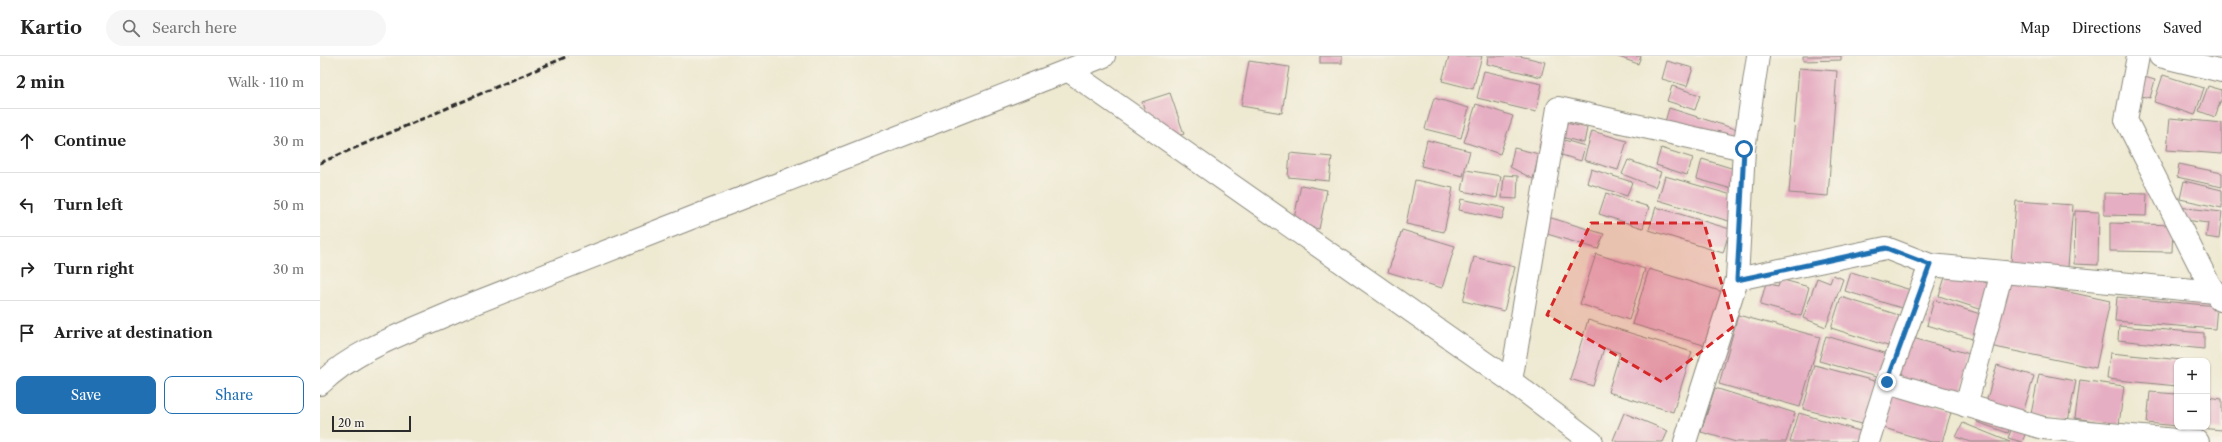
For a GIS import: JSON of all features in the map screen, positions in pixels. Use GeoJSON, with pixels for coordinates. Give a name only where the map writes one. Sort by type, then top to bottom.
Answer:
{"type":"FeatureCollection","features":[{"type":"Feature","properties":{"kind":"main road"},"geometry":{"type":"LineString","coordinates":[[320,384],[331,373],[360,354],[462,308],[1104,56]]}},
{"type":"Feature","properties":{"kind":"main road"},"geometry":{"type":"LineString","coordinates":[[1685,442],[1737,280],[1744,149],[1758,56]]}},
{"type":"Feature","properties":{"kind":"main road"},"geometry":{"type":"LineString","coordinates":[[2138,56],[2126,120],[2218,297]]}},
{"type":"Feature","properties":{"kind":"main road"},"geometry":{"type":"LineString","coordinates":[[2160,56],[2222,71]]}},
{"type":"Feature","properties":{"kind":"main road"},"geometry":{"type":"LineString","coordinates":[[1069,71],[1511,381],[1592,442]]}},
{"type":"Feature","properties":{"kind":"main road"},"geometry":{"type":"LineString","coordinates":[[1511,381],[1558,108],[1744,149]]}},
{"type":"Feature","properties":{"kind":"main road"},"geometry":{"type":"LineString","coordinates":[[1737,280],[1886,248],[1930,265],[2218,297]]}},
{"type":"Feature","properties":{"kind":"main road"},"geometry":{"type":"LineString","coordinates":[[1868,442],[1887,382],[1930,265]]}},
{"type":"Feature","properties":{"kind":"main road"},"geometry":{"type":"LineString","coordinates":[[1966,406],[2002,272]]}},
{"type":"Feature","properties":{"kind":"main road"},"geometry":{"type":"LineString","coordinates":[[1887,382],[2043,428],[2198,442]]}},
{"type":"Feature","properties":{"kind":"highlighted area"},"geometry":{"type":"Polygon","coordinates":[[[1591,223],[1704,223],[1734,326],[1662,382],[1547,315],[1591,223]]]}},
{"type":"Feature","properties":{"kind":"building"},"geometry":{"type":"Polygon","coordinates":[[[1320,56],[1342,56],[1342,63],[1320,63],[1320,56]]]}},
{"type":"Feature","properties":{"kind":"building"},"geometry":{"type":"Polygon","coordinates":[[[1449,56],[1482,56],[1473,89],[1442,81],[1449,56]]]}},
{"type":"Feature","properties":{"kind":"building"},"geometry":{"type":"Polygon","coordinates":[[[1488,56],[1520,56],[1545,62],[1541,77],[1487,64],[1488,56]]]}},
{"type":"Feature","properties":{"kind":"building"},"geometry":{"type":"Polygon","coordinates":[[[1616,56],[1641,56],[1638,64],[1616,56]]]}},
{"type":"Feature","properties":{"kind":"building"},"geometry":{"type":"Polygon","coordinates":[[[1803,56],[1841,56],[1841,60],[1803,61],[1803,56]]]}},
{"type":"Feature","properties":{"kind":"building"},"geometry":{"type":"Polygon","coordinates":[[[1249,61],[1289,67],[1282,113],[1241,106],[1249,61]]]}},
{"type":"Feature","properties":{"kind":"building"},"geometry":{"type":"Polygon","coordinates":[[[1667,61],[1693,68],[1687,86],[1662,79],[1667,61]]]}},
{"type":"Feature","properties":{"kind":"building"},"geometry":{"type":"Polygon","coordinates":[[[1799,68],[1837,71],[1828,196],[1789,193],[1799,68]]]}},
{"type":"Feature","properties":{"kind":"building"},"geometry":{"type":"Polygon","coordinates":[[[1484,71],[1542,84],[1536,112],[1477,98],[1484,71]]]}},
{"type":"Feature","properties":{"kind":"building"},"geometry":{"type":"Polygon","coordinates":[[[2134,74],[2155,80],[2150,98],[2129,93],[2134,74]]]}},
{"type":"Feature","properties":{"kind":"building"},"geometry":{"type":"Polygon","coordinates":[[[2163,75],[2204,88],[2195,115],[2154,102],[2163,75]]]}},
{"type":"Feature","properties":{"kind":"building"},"geometry":{"type":"Polygon","coordinates":[[[1672,86],[1700,95],[1695,110],[1667,101],[1672,86]]]}},
{"type":"Feature","properties":{"kind":"building"},"geometry":{"type":"Polygon","coordinates":[[[2208,86],[2222,90],[2222,97],[2215,117],[2199,111],[2208,86]]]}},
{"type":"Feature","properties":{"kind":"building"},"geometry":{"type":"Polygon","coordinates":[[[1170,93],[1184,134],[1156,143],[1142,102],[1170,93]]]}},
{"type":"Feature","properties":{"kind":"building"},"geometry":{"type":"Polygon","coordinates":[[[1434,98],[1469,108],[1461,138],[1425,129],[1434,98]]]}},
{"type":"Feature","properties":{"kind":"building"},"geometry":{"type":"Polygon","coordinates":[[[1476,104],[1513,116],[1500,154],[1464,142],[1476,104]]]}},
{"type":"Feature","properties":{"kind":"building"},"geometry":{"type":"Polygon","coordinates":[[[1669,108],[1745,132],[1740,146],[1665,122],[1669,108]]]}},
{"type":"Feature","properties":{"kind":"building"},"geometry":{"type":"Polygon","coordinates":[[[2170,118],[2222,123],[2222,154],[2167,150],[2170,118]]]}},
{"type":"Feature","properties":{"kind":"building"},"geometry":{"type":"Polygon","coordinates":[[[1550,119],[1587,128],[1584,143],[1546,133],[1550,119]]]}},
{"type":"Feature","properties":{"kind":"building"},"geometry":{"type":"Polygon","coordinates":[[[1592,131],[1627,141],[1618,170],[1584,160],[1592,131]]]}},
{"type":"Feature","properties":{"kind":"building"},"geometry":{"type":"Polygon","coordinates":[[[1543,134],[1585,146],[1581,161],[1539,148],[1543,134]]]}},
{"type":"Feature","properties":{"kind":"building"},"geometry":{"type":"Polygon","coordinates":[[[1427,140],[1470,151],[1463,176],[1421,166],[1427,140]]]}},
{"type":"Feature","properties":{"kind":"building"},"geometry":{"type":"Polygon","coordinates":[[[1514,148],[1539,154],[1533,179],[1510,167],[1514,148]]]}},
{"type":"Feature","properties":{"kind":"building"},"geometry":{"type":"Polygon","coordinates":[[[1661,148],[1693,158],[1687,175],[1656,165],[1661,148]]]}},
{"type":"Feature","properties":{"kind":"building"},"geometry":{"type":"Polygon","coordinates":[[[1290,153],[1332,157],[1329,181],[1288,177],[1290,153]]]}},
{"type":"Feature","properties":{"kind":"building"},"geometry":{"type":"Polygon","coordinates":[[[1702,159],[1744,172],[1739,191],[1697,179],[1702,159]]]}},
{"type":"Feature","properties":{"kind":"building"},"geometry":{"type":"Polygon","coordinates":[[[1628,160],[1661,172],[1655,187],[1622,174],[1628,160]]]}},
{"type":"Feature","properties":{"kind":"building"},"geometry":{"type":"Polygon","coordinates":[[[2179,164],[2222,173],[2222,187],[2177,177],[2179,164]]]}},
{"type":"Feature","properties":{"kind":"building"},"geometry":{"type":"Polygon","coordinates":[[[1591,169],[1632,182],[1627,196],[1587,183],[1591,169]]]}},
{"type":"Feature","properties":{"kind":"building"},"geometry":{"type":"Polygon","coordinates":[[[1466,170],[1501,176],[1497,198],[1462,191],[1466,170]]]}},
{"type":"Feature","properties":{"kind":"building"},"geometry":{"type":"Polygon","coordinates":[[[1504,175],[1518,176],[1517,199],[1502,198],[1504,175]]]}},
{"type":"Feature","properties":{"kind":"building"},"geometry":{"type":"Polygon","coordinates":[[[1665,176],[1739,197],[1732,222],[1658,200],[1665,176]]]}},
{"type":"Feature","properties":{"kind":"building"},"geometry":{"type":"Polygon","coordinates":[[[1415,180],[1453,188],[1444,232],[1406,224],[1415,180]]]}},
{"type":"Feature","properties":{"kind":"building"},"geometry":{"type":"Polygon","coordinates":[[[2184,181],[2222,190],[2222,208],[2180,199],[2184,181]]]}},
{"type":"Feature","properties":{"kind":"building"},"geometry":{"type":"Polygon","coordinates":[[[1301,185],[1327,190],[1319,229],[1293,223],[1301,185]]]}},
{"type":"Feature","properties":{"kind":"building"},"geometry":{"type":"Polygon","coordinates":[[[1606,193],[1649,207],[1643,228],[1599,214],[1606,193]]]}},
{"type":"Feature","properties":{"kind":"building"},"geometry":{"type":"Polygon","coordinates":[[[2104,193],[2147,194],[2146,216],[2104,215],[2104,193]]]}},
{"type":"Feature","properties":{"kind":"building"},"geometry":{"type":"Polygon","coordinates":[[[1461,199],[1505,208],[1502,219],[1459,210],[1461,199]]]}},
{"type":"Feature","properties":{"kind":"building"},"geometry":{"type":"Polygon","coordinates":[[[2016,201],[2073,205],[2068,267],[2011,262],[2016,201]]]}},
{"type":"Feature","properties":{"kind":"building"},"geometry":{"type":"Polygon","coordinates":[[[1656,207],[1730,229],[1723,253],[1649,230],[1656,207]]]}},
{"type":"Feature","properties":{"kind":"building"},"geometry":{"type":"Polygon","coordinates":[[[2178,207],[2222,212],[2219,239],[2206,237],[2208,223],[2177,219],[2178,207]]]}},
{"type":"Feature","properties":{"kind":"building"},"geometry":{"type":"Polygon","coordinates":[[[2075,211],[2099,212],[2098,265],[2074,264],[2075,211]]]}},
{"type":"Feature","properties":{"kind":"building"},"geometry":{"type":"Polygon","coordinates":[[[1535,213],[1604,234],[1598,249],[1530,229],[1535,213]]]}},
{"type":"Feature","properties":{"kind":"building"},"geometry":{"type":"Polygon","coordinates":[[[2110,223],[2173,225],[2172,252],[2110,251],[2110,223]]]}},
{"type":"Feature","properties":{"kind":"building"},"geometry":{"type":"Polygon","coordinates":[[[1402,230],[1455,246],[1442,288],[1388,272],[1402,230]]]}},
{"type":"Feature","properties":{"kind":"building"},"geometry":{"type":"Polygon","coordinates":[[[1596,254],[1645,269],[1629,320],[1580,304],[1596,254]]]}},
{"type":"Feature","properties":{"kind":"building"},"geometry":{"type":"Polygon","coordinates":[[[1474,257],[1515,267],[1504,311],[1463,301],[1474,257]]]}},
{"type":"Feature","properties":{"kind":"building"},"geometry":{"type":"Polygon","coordinates":[[[1649,269],[1723,292],[1707,346],[1632,324],[1649,269]]]}},
{"type":"Feature","properties":{"kind":"building"},"geometry":{"type":"Polygon","coordinates":[[[1947,271],[1994,285],[1986,311],[1939,296],[1947,271]]]}},
{"type":"Feature","properties":{"kind":"building"},"geometry":{"type":"Polygon","coordinates":[[[1851,272],[1911,290],[1905,309],[1845,291],[1851,272]]]}},
{"type":"Feature","properties":{"kind":"building"},"geometry":{"type":"Polygon","coordinates":[[[1833,275],[1843,279],[1826,327],[1803,318],[1817,278],[1830,283],[1833,275]]]}},
{"type":"Feature","properties":{"kind":"building"},"geometry":{"type":"Polygon","coordinates":[[[2005,278],[2110,301],[2096,368],[1990,346],[2005,278]]]}},
{"type":"Feature","properties":{"kind":"building"},"geometry":{"type":"Polygon","coordinates":[[[1780,279],[1809,287],[1801,316],[1760,305],[1766,283],[1778,286],[1780,279]]]}},
{"type":"Feature","properties":{"kind":"building"},"geometry":{"type":"Polygon","coordinates":[[[1841,297],[1905,317],[1894,348],[1831,328],[1841,297]]]}},
{"type":"Feature","properties":{"kind":"building"},"geometry":{"type":"Polygon","coordinates":[[[2117,297],[2217,306],[2215,329],[2115,321],[2117,297]]]}},
{"type":"Feature","properties":{"kind":"building"},"geometry":{"type":"Polygon","coordinates":[[[1934,300],[1987,316],[1979,341],[1927,325],[1934,300]]]}},
{"type":"Feature","properties":{"kind":"building"},"geometry":{"type":"Polygon","coordinates":[[[1738,315],[1820,337],[1800,407],[1719,384],[1738,315]]]}},
{"type":"Feature","properties":{"kind":"building"},"geometry":{"type":"Polygon","coordinates":[[[1588,320],[1692,352],[1673,412],[1608,392],[1620,353],[1604,348],[1593,386],[1570,379],[1588,320]]]}},
{"type":"Feature","properties":{"kind":"building"},"geometry":{"type":"Polygon","coordinates":[[[2119,326],[2204,333],[2204,349],[2118,340],[2119,326]]]}},
{"type":"Feature","properties":{"kind":"building"},"geometry":{"type":"Polygon","coordinates":[[[1902,335],[1973,355],[1960,397],[1890,376],[1902,335]]]}},
{"type":"Feature","properties":{"kind":"building"},"geometry":{"type":"Polygon","coordinates":[[[1826,336],[1888,354],[1880,378],[1819,361],[1826,336]]]}},
{"type":"Feature","properties":{"kind":"building"},"geometry":{"type":"Polygon","coordinates":[[[2110,353],[2174,359],[2174,386],[2107,379],[2110,353]]]}},
{"type":"Feature","properties":{"kind":"building"},"geometry":{"type":"Polygon","coordinates":[[[1815,365],[1878,382],[1866,425],[1803,409],[1815,365]]]}},
{"type":"Feature","properties":{"kind":"building"},"geometry":{"type":"Polygon","coordinates":[[[1997,365],[2034,376],[2023,413],[1986,402],[1997,365]]]}},
{"type":"Feature","properties":{"kind":"building"},"geometry":{"type":"Polygon","coordinates":[[[2039,374],[2076,381],[2068,421],[2031,414],[2039,374]]]}},
{"type":"Feature","properties":{"kind":"building"},"geometry":{"type":"Polygon","coordinates":[[[2080,380],[2124,386],[2119,425],[2075,418],[2080,380]]]}},
{"type":"Feature","properties":{"kind":"building"},"geometry":{"type":"Polygon","coordinates":[[[1715,388],[1795,413],[1786,442],[1736,442],[1701,432],[1715,388]]]}},
{"type":"Feature","properties":{"kind":"building"},"geometry":{"type":"Polygon","coordinates":[[[1886,389],[1952,409],[1942,442],[1931,442],[1874,425],[1886,389]]]}},
{"type":"Feature","properties":{"kind":"building"},"geometry":{"type":"Polygon","coordinates":[[[2150,392],[2174,394],[2174,426],[2147,423],[2150,392]]]}},
{"type":"Feature","properties":{"kind":"building"},"geometry":{"type":"Polygon","coordinates":[[[2210,397],[2222,399],[2222,430],[2210,429],[2210,397]]]}},
{"type":"Feature","properties":{"kind":"building"},"geometry":{"type":"Polygon","coordinates":[[[1982,408],[2013,419],[2008,433],[1977,422],[1982,408]]]}},
{"type":"Feature","properties":{"kind":"building"},"geometry":{"type":"Polygon","coordinates":[[[1624,413],[1668,431],[1663,442],[1618,442],[1613,440],[1624,413]]]}},
{"type":"Feature","properties":{"kind":"building"},"geometry":{"type":"Polygon","coordinates":[[[1799,413],[1873,435],[1871,442],[1790,442],[1799,413]]]}},
{"type":"Feature","properties":{"kind":"building"},"geometry":{"type":"Polygon","coordinates":[[[2016,418],[2030,423],[2022,442],[2008,438],[2016,418]]]}},
{"type":"Feature","properties":{"kind":"building"},"geometry":{"type":"Polygon","coordinates":[[[1963,423],[2010,442],[1970,442],[1956,437],[1963,423]]]}},
{"type":"Feature","properties":{"kind":"railway"},"geometry":{"type":"LineString","coordinates":[[320,163],[568,56]]}},
{"type":"Feature","properties":{"kind":"route"},"geometry":{"type":"LineString","coordinates":[[1744,149],[1737,280],[1886,248],[1930,265],[1887,382]]}}]}
